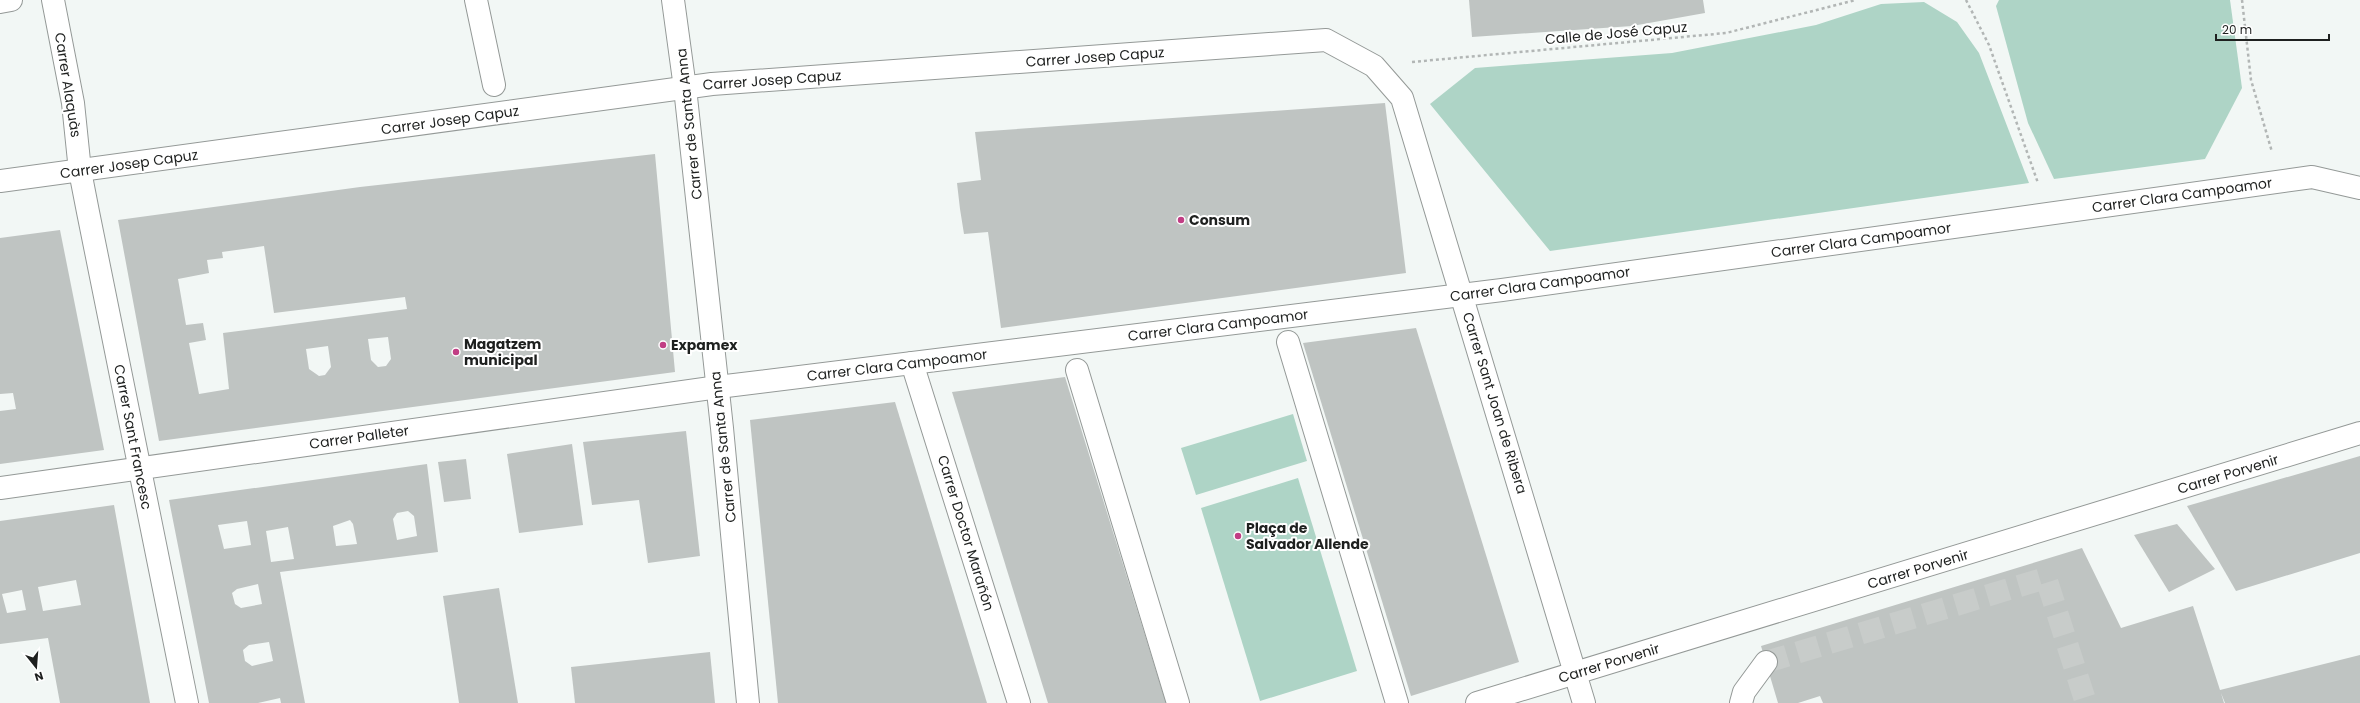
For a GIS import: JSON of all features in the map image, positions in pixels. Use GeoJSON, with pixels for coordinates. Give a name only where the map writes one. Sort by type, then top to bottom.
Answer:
{"type":"FeatureCollection","features":[{"type":"Feature","properties":{"kind":"street"},"geometry":{"type":"LineString","coordinates":[[0,2],[10,0]]}},
{"type":"Feature","properties":{"kind":"street","name":"Carrer Alaquàs"},"geometry":{"type":"LineString","coordinates":[[54,0],[73,103],[80,171]]}},
{"type":"Feature","properties":{"kind":"street"},"geometry":{"type":"LineString","coordinates":[[476,0],[494,85]]}},
{"type":"Feature","properties":{"kind":"street","name":"Carrer de Santa Anna"},"geometry":{"type":"LineString","coordinates":[[673,0],[685,88],[718,387],[748,703]]}},
{"type":"Feature","properties":{"kind":"street","name":"Carrer Josep Capuz"},"geometry":{"type":"LineString","coordinates":[[0,182],[685,88],[1326,40],[1374,66]]}},
{"type":"Feature","properties":{"kind":"street","name":"Carrer Sant Joan de Ribera"},"geometry":{"type":"LineString","coordinates":[[1374,66],[1402,98],[1584,703]]}},
{"type":"Feature","properties":{"kind":"street","name":"Carrer Sant Francesc"},"geometry":{"type":"LineString","coordinates":[[80,171],[187,703]]}},
{"type":"Feature","properties":{"kind":"street","name":"Carrer Clara Campoamor"},"geometry":{"type":"LineString","coordinates":[[718,387],[1462,294],[2312,177],[2360,188]]}},
{"type":"Feature","properties":{"kind":"street"},"geometry":{"type":"LineString","coordinates":[[1288,342],[1397,703]]}},
{"type":"Feature","properties":{"kind":"street","name":"Carrer Doctor Marañón"},"geometry":{"type":"LineString","coordinates":[[912,363],[1019,703]]}},
{"type":"Feature","properties":{"kind":"street"},"geometry":{"type":"LineString","coordinates":[[1077,370],[1178,703]]}},
{"type":"Feature","properties":{"kind":"street","name":"Carrer Palleter"},"geometry":{"type":"LineString","coordinates":[[0,488],[140,467],[718,387]]}},
{"type":"Feature","properties":{"kind":"street","name":"Carrer Porvenir"},"geometry":{"type":"LineString","coordinates":[[1477,703],[2360,433]]}},
{"type":"Feature","properties":{"kind":"street"},"geometry":{"type":"LineString","coordinates":[[1741,703],[1744,692],[1766,662]]}},
{"type":"Feature","properties":{"kind":"path","name":"Calle de José Capuz"},"geometry":{"type":"LineString","coordinates":[[1374,66],[1726,33],[1856,0]]}},
{"type":"Feature","properties":{"kind":"path"},"geometry":{"type":"LineString","coordinates":[[1966,0],[1989,45],[2038,181],[2045,214]]}},
{"type":"Feature","properties":{"kind":"path"},"geometry":{"type":"LineString","coordinates":[[2242,0],[2250,80],[2280,181]]}},
{"type":"Feature","properties":{"kind":"green space"},"geometry":{"type":"Polygon","coordinates":[[[1999,0],[2230,0],[2242,88],[2205,159],[2054,179],[2028,123],[1996,6],[1999,0]]]}},
{"type":"Feature","properties":{"kind":"green space"},"geometry":{"type":"Polygon","coordinates":[[[1924,2],[1957,22],[1979,53],[2029,183],[1550,251],[1430,104],[1475,68],[1672,53],[1816,25],[1881,4],[1924,2]]]}},
{"type":"Feature","properties":{"kind":"green space"},"geometry":{"type":"Polygon","coordinates":[[[1293,414],[1307,461],[1196,495],[1181,448],[1293,414]]]}},
{"type":"Feature","properties":{"kind":"green space"},"geometry":{"type":"Polygon","coordinates":[[[1298,478],[1357,671],[1260,701],[1201,508],[1298,478]]]}},
{"type":"Feature","properties":{"kind":"building"},"geometry":{"type":"Polygon","coordinates":[[[1469,0],[1703,0],[1705,13],[1632,26],[1472,37],[1469,0]]]}},
{"type":"Feature","properties":{"kind":"building","name":"Consum"},"geometry":{"type":"Polygon","coordinates":[[[1385,103],[1406,273],[1001,328],[988,232],[964,234],[960,209],[957,183],[981,180],[975,132],[1385,103]]]}},
{"type":"Feature","properties":{"kind":"building"},"geometry":{"type":"Polygon","coordinates":[[[655,154],[675,372],[159,441],[118,220],[360,187],[655,154]],[[264,246],[222,252],[223,258],[207,260],[209,273],[178,279],[186,325],[203,323],[206,340],[189,343],[199,394],[229,389],[223,333],[407,309],[405,297],[274,313],[264,246]],[[388,337],[368,339],[371,360],[378,367],[386,366],[391,359],[388,337]],[[328,346],[306,349],[309,369],[319,376],[325,375],[331,367],[328,346]]]}},
{"type":"Feature","properties":{"kind":"building"},"geometry":{"type":"Polygon","coordinates":[[[60,230],[104,450],[0,464],[0,411],[16,409],[13,393],[0,394],[0,238],[60,230]]]}},
{"type":"Feature","properties":{"kind":"building"},"geometry":{"type":"Polygon","coordinates":[[[1416,328],[1519,662],[1411,696],[1303,343],[1416,328]]]}},
{"type":"Feature","properties":{"kind":"building"},"geometry":{"type":"Polygon","coordinates":[[[1065,377],[1166,703],[1048,703],[952,392],[1065,377]]]}},
{"type":"Feature","properties":{"kind":"building"},"geometry":{"type":"Polygon","coordinates":[[[895,402],[987,703],[778,703],[750,420],[895,402]]]}},
{"type":"Feature","properties":{"kind":"building"},"geometry":{"type":"Polygon","coordinates":[[[686,431],[700,556],[648,563],[639,500],[592,505],[583,442],[686,431]]]}},
{"type":"Feature","properties":{"kind":"building"},"geometry":{"type":"Polygon","coordinates":[[[572,444],[583,525],[519,533],[507,454],[572,444]]]}},
{"type":"Feature","properties":{"kind":"building"},"geometry":{"type":"Polygon","coordinates":[[[2360,456],[2360,553],[2236,591],[2187,506],[2360,456]]]}},
{"type":"Feature","properties":{"kind":"building"},"geometry":{"type":"Polygon","coordinates":[[[466,459],[471,499],[444,502],[438,462],[466,459]]]}},
{"type":"Feature","properties":{"kind":"building"},"geometry":{"type":"Polygon","coordinates":[[[427,464],[438,552],[280,572],[305,703],[281,703],[280,698],[258,703],[209,703],[169,500],[427,464]],[[408,511],[397,513],[393,519],[397,540],[417,536],[414,516],[408,511]],[[350,520],[333,526],[336,546],[357,544],[353,524],[350,520]],[[247,521],[218,525],[224,549],[251,545],[247,521]],[[288,527],[266,531],[271,562],[294,559],[288,527]],[[258,584],[237,589],[232,593],[235,604],[241,608],[262,604],[258,584]],[[269,642],[249,645],[243,650],[245,661],[252,666],[273,661],[269,642]]]}},
{"type":"Feature","properties":{"kind":"building"},"geometry":{"type":"Polygon","coordinates":[[[114,505],[150,703],[60,703],[48,638],[0,644],[0,521],[114,505]],[[76,580],[38,587],[43,611],[81,605],[76,580]],[[22,590],[2,594],[7,613],[26,610],[22,590]]]}},
{"type":"Feature","properties":{"kind":"building"},"geometry":{"type":"Polygon","coordinates":[[[2177,524],[2215,569],[2169,592],[2134,535],[2177,524]]]}},
{"type":"Feature","properties":{"kind":"building"},"geometry":{"type":"Polygon","coordinates":[[[2082,548],[2121,628],[2193,606],[2220,690],[2360,655],[2360,703],[2225,703],[2221,693],[2224,703],[1823,703],[1820,696],[1798,703],[1778,703],[1761,646],[2082,548]]]}},
{"type":"Feature","properties":{"kind":"building"},"geometry":{"type":"Polygon","coordinates":[[[499,588],[518,703],[459,703],[443,596],[499,588]]]}},
{"type":"Feature","properties":{"kind":"building"},"geometry":{"type":"Polygon","coordinates":[[[710,652],[715,703],[575,703],[571,667],[710,652]]]}},
{"type":"Feature","properties":{"kind":"tunnel"},"geometry":{"type":"LineString","coordinates":[[1766,662],[2046,578],[2086,703]]}},
{"type":"Feature","properties":{"kind":"place","name":"Consum"},"geometry":{"type":"Point","coordinates":[1181,220]}},
{"type":"Feature","properties":{"kind":"place","name":"Expamex"},"geometry":{"type":"Point","coordinates":[663,345]}},
{"type":"Feature","properties":{"kind":"place","name":"Magatzem municipal"},"geometry":{"type":"Point","coordinates":[456,352]}},
{"type":"Feature","properties":{"kind":"place","name":"Plaça de Salvador Allende"},"geometry":{"type":"Point","coordinates":[1238,536]}}]}
